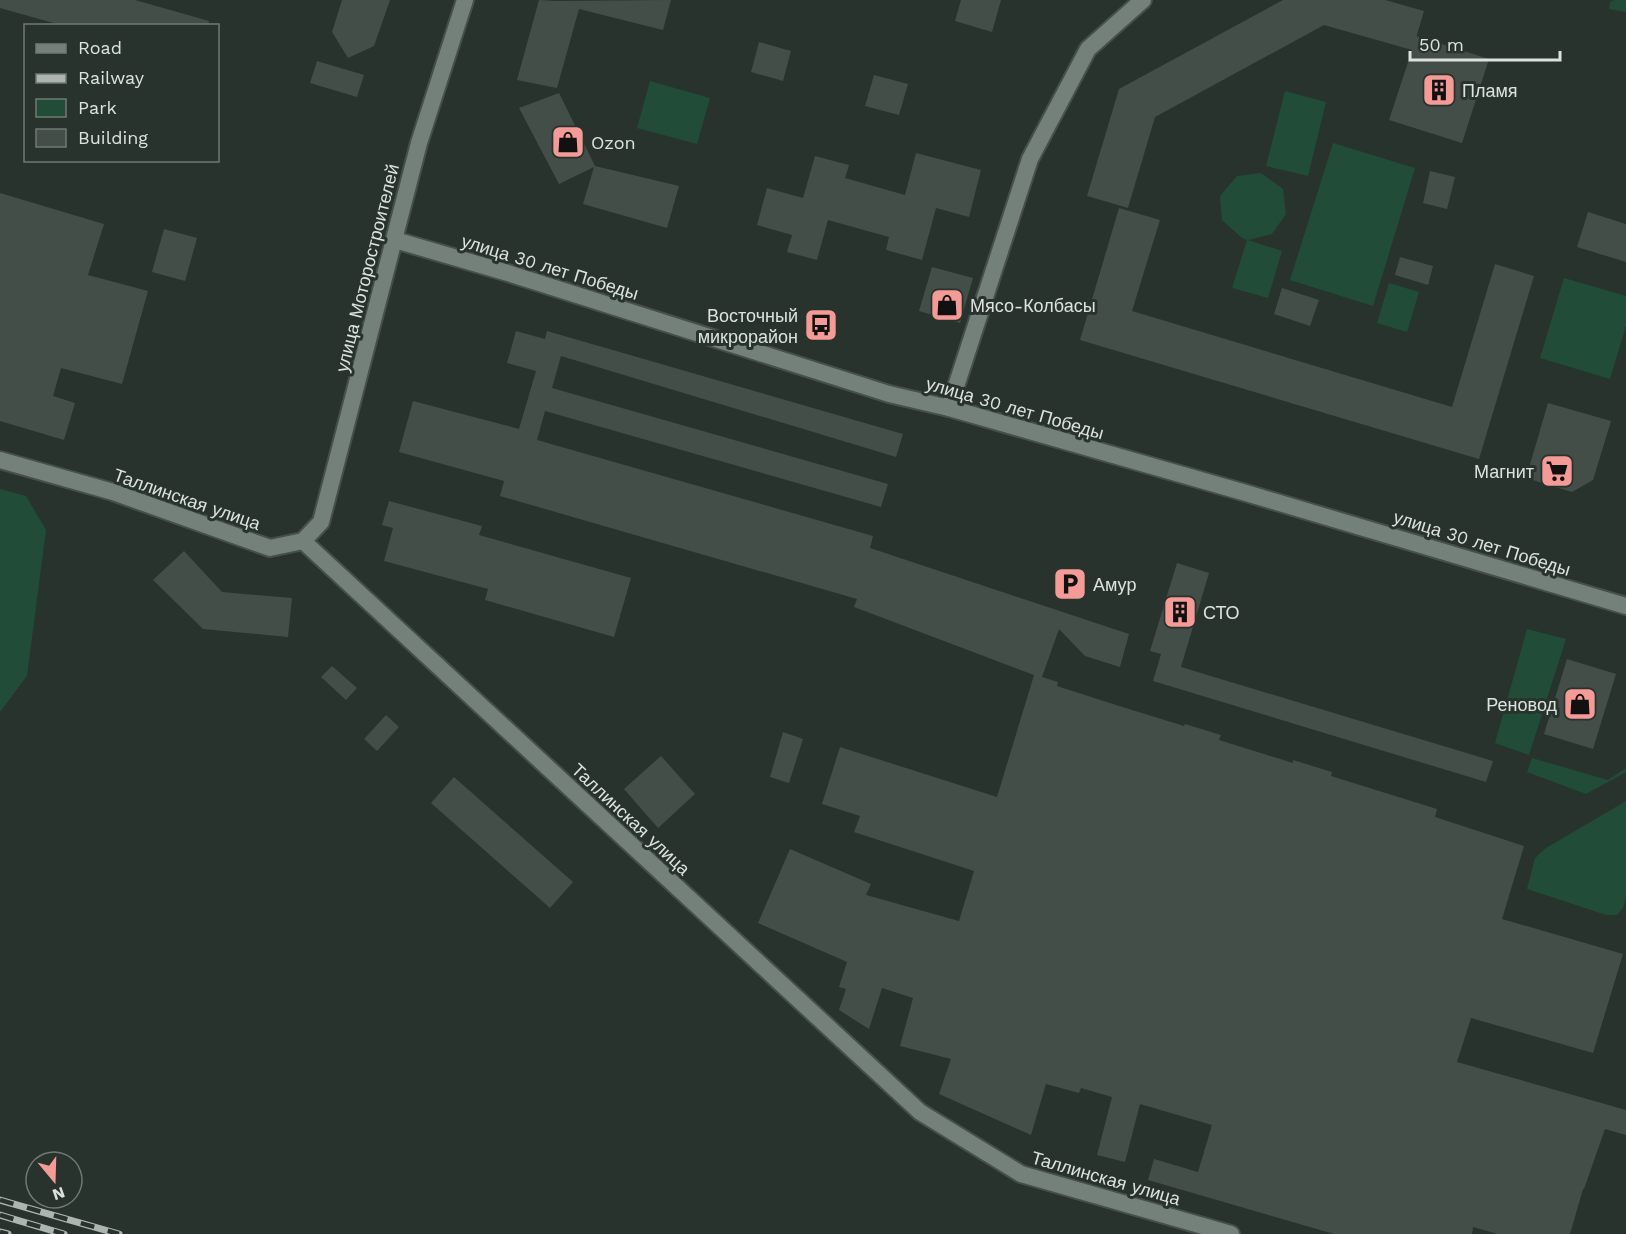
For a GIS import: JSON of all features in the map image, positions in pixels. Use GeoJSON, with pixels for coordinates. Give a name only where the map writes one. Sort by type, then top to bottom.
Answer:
{"type":"FeatureCollection","features":[{"type":"Feature","properties":{"kind":"street","name":"улица Моторостроителей"},"geometry":{"type":"LineString","coordinates":[[303,541],[321,522],[419,143],[465,0]]}},
{"type":"Feature","properties":{"kind":"street"},"geometry":{"type":"LineString","coordinates":[[949,408],[1030,159],[1088,49],[1143,0]]}},
{"type":"Feature","properties":{"kind":"street","name":"улица 30 лет Победы"},"geometry":{"type":"LineString","coordinates":[[395,240],[549,286],[879,391],[949,408],[1246,493],[1626,606]]}},
{"type":"Feature","properties":{"kind":"street","name":"Таллинская улица"},"geometry":{"type":"LineString","coordinates":[[0,460],[113,492],[270,548],[303,541],[920,1112],[1021,1174],[1231,1234]]}},
{"type":"Feature","properties":{"kind":"green space"},"geometry":{"type":"Polygon","coordinates":[[[1626,0],[1626,12],[1609,9],[1610,2],[1626,0]]]}},
{"type":"Feature","properties":{"kind":"green space"},"geometry":{"type":"Polygon","coordinates":[[[650,81],[710,98],[697,144],[637,128],[650,81]]]}},
{"type":"Feature","properties":{"kind":"green space"},"geometry":{"type":"Polygon","coordinates":[[[1285,91],[1326,102],[1308,176],[1266,166],[1285,91]]]}},
{"type":"Feature","properties":{"kind":"green space"},"geometry":{"type":"Polygon","coordinates":[[[1333,143],[1415,168],[1373,306],[1290,280],[1333,143]]]}},
{"type":"Feature","properties":{"kind":"green space"},"geometry":{"type":"Polygon","coordinates":[[[1261,173],[1283,189],[1286,214],[1272,234],[1248,240],[1282,251],[1268,298],[1232,288],[1247,240],[1222,220],[1220,196],[1237,176],[1261,173]]]}},
{"type":"Feature","properties":{"kind":"green space"},"geometry":{"type":"Polygon","coordinates":[[[1564,278],[1626,296],[1626,326],[1610,379],[1540,358],[1564,278]]]}},
{"type":"Feature","properties":{"kind":"green space"},"geometry":{"type":"Polygon","coordinates":[[[1389,283],[1419,292],[1407,332],[1377,323],[1389,283]]]}},
{"type":"Feature","properties":{"kind":"green space"},"geometry":{"type":"Polygon","coordinates":[[[0,489],[26,496],[46,530],[27,676],[0,712],[0,489]]]}},
{"type":"Feature","properties":{"kind":"green space"},"geometry":{"type":"Polygon","coordinates":[[[1527,629],[1566,639],[1529,755],[1495,743],[1527,629]]]}},
{"type":"Feature","properties":{"kind":"green space"},"geometry":{"type":"Polygon","coordinates":[[[1532,758],[1608,780],[1626,768],[1626,772],[1586,794],[1527,772],[1532,758]]]}},
{"type":"Feature","properties":{"kind":"green space"},"geometry":{"type":"Polygon","coordinates":[[[1626,801],[1626,898],[1623,908],[1617,915],[1606,915],[1527,889],[1535,858],[1546,848],[1626,801]]]}},
{"type":"Feature","properties":{"kind":"building"},"geometry":{"type":"Polygon","coordinates":[[[0,0],[135,0],[209,21],[208,24],[57,24],[0,8],[0,0]]]}},
{"type":"Feature","properties":{"kind":"building"},"geometry":{"type":"Polygon","coordinates":[[[342,0],[390,0],[374,46],[348,58],[332,32],[342,0]]]}},
{"type":"Feature","properties":{"kind":"building"},"geometry":{"type":"Polygon","coordinates":[[[539,0],[671,0],[663,30],[579,9],[557,88],[517,80],[539,0]]]}},
{"type":"Feature","properties":{"kind":"building"},"geometry":{"type":"Polygon","coordinates":[[[961,0],[1001,0],[992,32],[955,21],[961,0]]]}},
{"type":"Feature","properties":{"kind":"building"},"geometry":{"type":"Polygon","coordinates":[[[1283,0],[1385,0],[1424,11],[1417,36],[1489,59],[1462,143],[1389,120],[1412,50],[1324,25],[1155,117],[1128,208],[1087,196],[1119,89],[1283,0]]]}},
{"type":"Feature","properties":{"kind":"building"},"geometry":{"type":"Polygon","coordinates":[[[759,42],[791,51],[783,81],[751,72],[759,42]]]}},
{"type":"Feature","properties":{"kind":"building"},"geometry":{"type":"Polygon","coordinates":[[[317,61],[364,75],[357,97],[310,83],[317,61]]]}},
{"type":"Feature","properties":{"kind":"building"},"geometry":{"type":"Polygon","coordinates":[[[874,75],[908,84],[899,115],[865,106],[874,75]]]}},
{"type":"Feature","properties":{"kind":"building"},"geometry":{"type":"Polygon","coordinates":[[[559,93],[595,166],[679,186],[667,228],[583,204],[594,167],[559,184],[519,108],[559,93]]]}},
{"type":"Feature","properties":{"kind":"building"},"geometry":{"type":"Polygon","coordinates":[[[916,153],[981,170],[969,217],[936,208],[922,260],[886,250],[889,237],[828,220],[817,260],[787,252],[792,235],[757,225],[767,188],[803,198],[815,156],[849,165],[845,178],[905,195],[916,153]]]}},
{"type":"Feature","properties":{"kind":"building"},"geometry":{"type":"Polygon","coordinates":[[[1430,171],[1455,177],[1447,209],[1423,203],[1430,171]]]}},
{"type":"Feature","properties":{"kind":"building"},"geometry":{"type":"Polygon","coordinates":[[[0,193],[104,224],[88,275],[148,291],[122,384],[61,368],[53,396],[75,403],[64,440],[0,421],[0,193]]]}},
{"type":"Feature","properties":{"kind":"building"},"geometry":{"type":"Polygon","coordinates":[[[1119,208],[1160,220],[1132,311],[1452,407],[1495,264],[1534,276],[1479,459],[1080,340],[1119,208]]]}},
{"type":"Feature","properties":{"kind":"building"},"geometry":{"type":"Polygon","coordinates":[[[1588,212],[1626,224],[1626,262],[1577,247],[1588,212]]]}},
{"type":"Feature","properties":{"kind":"building"},"geometry":{"type":"Polygon","coordinates":[[[164,229],[197,238],[185,281],[152,272],[164,229]]]}},
{"type":"Feature","properties":{"kind":"building"},"geometry":{"type":"Polygon","coordinates":[[[1400,257],[1433,266],[1428,285],[1395,275],[1400,257]]]}},
{"type":"Feature","properties":{"kind":"building"},"geometry":{"type":"Polygon","coordinates":[[[932,267],[973,278],[960,323],[919,311],[932,267]]]}},
{"type":"Feature","properties":{"kind":"building"},"geometry":{"type":"Polygon","coordinates":[[[1282,288],[1319,300],[1310,326],[1274,314],[1282,288]]]}},
{"type":"Feature","properties":{"kind":"building"},"geometry":{"type":"Polygon","coordinates":[[[516,331],[545,339],[547,331],[903,434],[896,457],[561,356],[552,388],[888,484],[881,507],[545,411],[537,440],[873,536],[870,548],[1129,634],[1120,667],[1085,656],[1059,629],[1042,677],[1058,682],[1057,686],[1184,726],[1185,724],[1221,735],[1219,740],[1293,763],[1293,760],[1332,772],[1331,776],[1437,809],[1435,817],[1524,846],[1502,919],[1623,954],[1593,1053],[1471,1018],[1457,1062],[1626,1110],[1626,1135],[1605,1129],[1583,1189],[1570,1234],[1498,1234],[1473,1227],[1472,1234],[1334,1234],[1148,1180],[1154,1159],[1198,1172],[1212,1125],[1140,1104],[1125,1162],[1097,1155],[1112,1097],[1081,1088],[1079,1093],[1046,1084],[1031,1135],[939,1094],[951,1059],[900,1046],[913,998],[882,988],[869,1029],[839,1010],[846,989],[839,987],[847,962],[758,923],[790,849],[871,884],[866,895],[959,921],[974,871],[854,832],[860,816],[822,804],[840,747],[997,797],[1034,675],[854,607],[857,599],[500,496],[504,481],[399,452],[413,401],[519,429],[536,371],[507,363],[516,331]]]}},
{"type":"Feature","properties":{"kind":"building"},"geometry":{"type":"Polygon","coordinates":[[[1548,403],[1611,421],[1593,480],[1572,492],[1526,478],[1548,403]]]}},
{"type":"Feature","properties":{"kind":"building"},"geometry":{"type":"Polygon","coordinates":[[[389,501],[482,526],[479,535],[631,578],[614,637],[485,600],[488,589],[384,561],[393,528],[382,525],[389,501]]]}},
{"type":"Feature","properties":{"kind":"building"},"geometry":{"type":"Polygon","coordinates":[[[184,551],[222,592],[292,598],[288,637],[203,629],[153,580],[184,551]]]}},
{"type":"Feature","properties":{"kind":"building"},"geometry":{"type":"Polygon","coordinates":[[[1177,563],[1209,573],[1181,667],[1493,761],[1486,782],[1153,681],[1161,654],[1150,651],[1177,563]]]}},
{"type":"Feature","properties":{"kind":"building","name":"Реновод"},"geometry":{"type":"Polygon","coordinates":[[[1567,659],[1616,674],[1593,749],[1544,734],[1567,659]]]}},
{"type":"Feature","properties":{"kind":"building"},"geometry":{"type":"Polygon","coordinates":[[[332,666],[357,688],[346,700],[321,677],[332,666]]]}},
{"type":"Feature","properties":{"kind":"building"},"geometry":{"type":"Polygon","coordinates":[[[386,715],[399,727],[377,751],[364,739],[386,715]]]}},
{"type":"Feature","properties":{"kind":"building"},"geometry":{"type":"Polygon","coordinates":[[[783,732],[803,739],[789,783],[770,777],[783,732]]]}},
{"type":"Feature","properties":{"kind":"building"},"geometry":{"type":"Polygon","coordinates":[[[661,756],[695,794],[658,828],[624,789],[661,756]]]}},
{"type":"Feature","properties":{"kind":"building"},"geometry":{"type":"Polygon","coordinates":[[[454,777],[573,882],[550,908],[431,803],[454,777]]]}},
{"type":"Feature","properties":{"kind":"railway"},"geometry":{"type":"LineString","coordinates":[[0,1200],[119,1234]]}},
{"type":"Feature","properties":{"kind":"railway"},"geometry":{"type":"LineString","coordinates":[[0,1215],[64,1234]]}},
{"type":"Feature","properties":{"kind":"railway"},"geometry":{"type":"LineString","coordinates":[[0,1232],[8,1234]]}},
{"type":"Feature","properties":{"kind":"place","name":"Пламя"},"geometry":{"type":"Point","coordinates":[1439,90]}},
{"type":"Feature","properties":{"kind":"place","name":"Ozon"},"geometry":{"type":"Point","coordinates":[568,142]}},
{"type":"Feature","properties":{"kind":"place","name":"Мясо-Колбасы"},"geometry":{"type":"Point","coordinates":[947,305]}},
{"type":"Feature","properties":{"kind":"place","name":"Восточный микрорайон"},"geometry":{"type":"Point","coordinates":[821,325]}},
{"type":"Feature","properties":{"kind":"place","name":"Магнит"},"geometry":{"type":"Point","coordinates":[1557,471]}},
{"type":"Feature","properties":{"kind":"place","name":"Амур"},"geometry":{"type":"Point","coordinates":[1070,584]}},
{"type":"Feature","properties":{"kind":"place","name":"СТО"},"geometry":{"type":"Point","coordinates":[1180,612]}},
{"type":"Feature","properties":{"kind":"place","name":"Реновод"},"geometry":{"type":"Point","coordinates":[1580,704]}}]}
